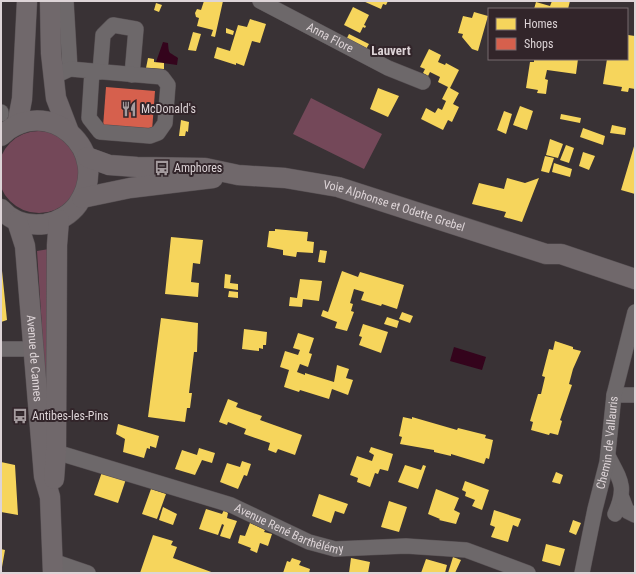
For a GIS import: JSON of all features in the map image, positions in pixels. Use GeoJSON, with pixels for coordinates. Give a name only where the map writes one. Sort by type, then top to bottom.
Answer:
{"type":"FeatureCollection","features":[{"type":"Feature","properties":{"kind":"main road"},"geometry":{"type":"LineString","coordinates":[[5,122],[22,99],[27,1]]}},
{"type":"Feature","properties":{"kind":"main road"},"geometry":{"type":"LineString","coordinates":[[50,1],[62,73],[56,98],[69,132]]}},
{"type":"Feature","properties":{"kind":"main road"},"geometry":{"type":"LineString","coordinates":[[1,209],[17,221],[38,225],[59,220],[76,207],[82,198],[89,178],[87,157],[80,143],[69,132],[57,125],[44,121],[5,122]]}},
{"type":"Feature","properties":{"kind":"main road","name":"Voie Alphonse et Odette Grebel"},"geometry":{"type":"LineString","coordinates":[[87,157],[109,165],[205,168],[238,175],[285,178],[338,187],[546,254],[561,254],[635,279]]}},
{"type":"Feature","properties":{"kind":"main road","name":"Voie Alphonse et Odette Grebel"},"geometry":{"type":"LineString","coordinates":[[82,198],[130,188],[238,175]]}},
{"type":"Feature","properties":{"kind":"main road","name":"Avenue de Cannes"},"geometry":{"type":"LineString","coordinates":[[53,567],[50,496],[55,474],[49,450],[47,397],[59,220]]}},
{"type":"Feature","properties":{"kind":"main road","name":"Avenue de Cannes"},"geometry":{"type":"LineString","coordinates":[[17,221],[25,246],[34,349],[47,397]]}},
{"type":"Feature","properties":{"kind":"main road","name":"Voie Alphonse et Odette Grebel"},"geometry":{"type":"LineString","coordinates":[[546,254],[559,265],[635,294]]}},
{"type":"Feature","properties":{"kind":"street"},"geometry":{"type":"LineString","coordinates":[[66,1],[62,73],[96,71],[132,75],[162,77],[168,85],[165,124],[158,133],[150,136],[100,132],[89,118],[96,71],[103,35],[113,25],[136,29],[132,75]]}},
{"type":"Feature","properties":{"kind":"street","name":"Anna Flore"},"geometry":{"type":"LineString","coordinates":[[260,1],[388,68],[423,82]]}},
{"type":"Feature","properties":{"kind":"street","name":"Chemin de Vallauris"},"geometry":{"type":"LineString","coordinates":[[582,573],[608,456],[614,395],[635,312]]}},
{"type":"Feature","properties":{"kind":"street"},"geometry":{"type":"LineString","coordinates":[[1,348],[34,349]]}},
{"type":"Feature","properties":{"kind":"street"},"geometry":{"type":"LineString","coordinates":[[614,395],[635,395]]}},
{"type":"Feature","properties":{"kind":"street","name":"Avenue René Barthélémy"},"geometry":{"type":"LineString","coordinates":[[49,450],[231,505],[309,542],[335,549],[406,546],[466,550],[528,573]]}},
{"type":"Feature","properties":{"kind":"street"},"geometry":{"type":"LineString","coordinates":[[595,509],[607,516],[625,510],[620,480],[608,456]]}},
{"type":"Feature","properties":{"kind":"street"},"geometry":{"type":"LineString","coordinates":[[53,567],[88,573]]}},
{"type":"Feature","properties":{"kind":"shaded area"},"geometry":{"type":"Polygon","coordinates":[[[163,42],[168,43],[169,52],[178,58],[177,65],[156,62],[163,42]]]}},
{"type":"Feature","properties":{"kind":"shaded area"},"geometry":{"type":"Polygon","coordinates":[[[311,98],[382,134],[364,169],[293,134],[311,98]]]}},
{"type":"Feature","properties":{"kind":"shaded area"},"geometry":{"type":"Polygon","coordinates":[[[31,131],[47,131],[62,138],[73,149],[80,164],[80,180],[73,195],[62,206],[47,213],[31,213],[16,206],[5,195],[-1,183],[-1,161],[5,149],[16,138],[31,131]]]}},
{"type":"Feature","properties":{"kind":"shaded area"},"geometry":{"type":"Polygon","coordinates":[[[49,249],[51,391],[46,390],[37,251],[49,249]]]}},
{"type":"Feature","properties":{"kind":"shaded area"},"geometry":{"type":"Polygon","coordinates":[[[454,347],[486,357],[482,370],[450,361],[454,347]]]}},
{"type":"Feature","properties":{"kind":"building: Homes"},"geometry":{"type":"Polygon","coordinates":[[[204,1],[223,1],[215,37],[211,36],[213,30],[197,26],[199,18],[196,17],[195,13],[197,9],[201,10],[204,1]]]}},
{"type":"Feature","properties":{"kind":"building: Homes"},"geometry":{"type":"Polygon","coordinates":[[[363,1],[388,1],[386,5],[383,4],[381,9],[363,1]]]}},
{"type":"Feature","properties":{"kind":"building: Homes"},"geometry":{"type":"Polygon","coordinates":[[[552,1],[570,1],[568,8],[534,8],[536,2],[550,6],[552,1]]]}},
{"type":"Feature","properties":{"kind":"building: Homes"},"geometry":{"type":"Polygon","coordinates":[[[156,3],[162,5],[159,12],[154,10],[156,3]]]}},
{"type":"Feature","properties":{"kind":"building: Homes"},"geometry":{"type":"Polygon","coordinates":[[[353,7],[369,15],[364,25],[366,26],[365,28],[363,27],[360,33],[344,25],[353,7]]]}},
{"type":"Feature","properties":{"kind":"building: Homes"},"geometry":{"type":"Polygon","coordinates":[[[474,12],[488,16],[478,51],[472,49],[462,37],[463,34],[458,33],[463,16],[472,18],[474,12]]]}},
{"type":"Feature","properties":{"kind":"building: Homes"},"geometry":{"type":"Polygon","coordinates":[[[250,19],[266,24],[260,43],[252,41],[244,66],[214,58],[217,47],[230,51],[238,25],[247,27],[250,19]]]}},
{"type":"Feature","properties":{"kind":"building: Homes"},"geometry":{"type":"Polygon","coordinates":[[[226,28],[234,31],[233,35],[226,33],[226,28]]]}},
{"type":"Feature","properties":{"kind":"building: Homes"},"geometry":{"type":"Polygon","coordinates":[[[193,32],[201,34],[196,51],[188,50],[193,32]]]}},
{"type":"Feature","properties":{"kind":"building: Homes"},"geometry":{"type":"Polygon","coordinates":[[[349,34],[369,44],[365,51],[345,42],[349,34]]]}},
{"type":"Feature","properties":{"kind":"building: Homes"},"geometry":{"type":"Polygon","coordinates":[[[628,35],[635,36],[635,89],[629,88],[628,92],[621,91],[622,87],[603,84],[607,60],[628,60],[628,35]]]}},
{"type":"Feature","properties":{"kind":"building: Homes"},"geometry":{"type":"Polygon","coordinates":[[[429,49],[441,55],[438,62],[445,65],[446,63],[459,70],[450,88],[459,93],[453,104],[459,107],[452,122],[448,120],[443,130],[421,119],[426,108],[435,113],[438,108],[442,110],[446,101],[442,99],[448,87],[438,82],[440,77],[430,72],[428,76],[423,73],[425,69],[420,67],[429,49]]]}},
{"type":"Feature","properties":{"kind":"building: Homes"},"geometry":{"type":"Polygon","coordinates":[[[148,58],[154,59],[154,62],[164,63],[164,69],[146,68],[148,58]]]}},
{"type":"Feature","properties":{"kind":"building: Homes"},"geometry":{"type":"Polygon","coordinates":[[[534,60],[578,60],[576,74],[547,70],[545,79],[548,80],[546,94],[537,93],[538,90],[526,88],[530,62],[534,62],[534,60]]]}},
{"type":"Feature","properties":{"kind":"building: Homes"},"geometry":{"type":"Polygon","coordinates":[[[378,88],[399,96],[388,117],[370,109],[378,88]]]}},
{"type":"Feature","properties":{"kind":"building: Homes"},"geometry":{"type":"Polygon","coordinates":[[[520,106],[533,111],[527,130],[513,125],[520,106]]]}},
{"type":"Feature","properties":{"kind":"building: Homes"},"geometry":{"type":"Polygon","coordinates":[[[504,111],[512,114],[506,134],[497,130],[504,111]]]}},
{"type":"Feature","properties":{"kind":"building: Homes"},"geometry":{"type":"Polygon","coordinates":[[[561,114],[581,118],[580,123],[560,119],[561,114]]]}},
{"type":"Feature","properties":{"kind":"building: Homes"},"geometry":{"type":"Polygon","coordinates":[[[181,120],[189,122],[188,132],[186,131],[185,136],[179,136],[181,120]]]}},
{"type":"Feature","properties":{"kind":"building: Homes"},"geometry":{"type":"Polygon","coordinates":[[[612,125],[626,128],[625,135],[610,133],[612,125]]]}},
{"type":"Feature","properties":{"kind":"building: Homes"},"geometry":{"type":"Polygon","coordinates":[[[583,128],[605,136],[603,145],[580,137],[583,128]]]}},
{"type":"Feature","properties":{"kind":"building: Homes"},"geometry":{"type":"Polygon","coordinates":[[[550,139],[563,144],[558,158],[546,155],[550,139]]]}},
{"type":"Feature","properties":{"kind":"building: Homes"},"geometry":{"type":"Polygon","coordinates":[[[635,143],[635,194],[621,190],[635,143]]]}},
{"type":"Feature","properties":{"kind":"building: Homes"},"geometry":{"type":"Polygon","coordinates":[[[566,145],[574,148],[569,163],[560,160],[566,145]]]}},
{"type":"Feature","properties":{"kind":"building: Homes"},"geometry":{"type":"Polygon","coordinates":[[[583,152],[595,156],[589,170],[579,166],[583,152]]]}},
{"type":"Feature","properties":{"kind":"building: Homes"},"geometry":{"type":"Polygon","coordinates":[[[545,156],[554,158],[549,173],[541,171],[545,156]]]}},
{"type":"Feature","properties":{"kind":"building: Homes"},"geometry":{"type":"Polygon","coordinates":[[[554,163],[572,169],[570,177],[552,172],[554,163]]]}},
{"type":"Feature","properties":{"kind":"building: Homes"},"geometry":{"type":"Polygon","coordinates":[[[507,178],[525,183],[539,178],[522,222],[504,217],[506,212],[472,204],[479,183],[504,189],[507,178]]]}},
{"type":"Feature","properties":{"kind":"building: Homes"},"geometry":{"type":"Polygon","coordinates":[[[275,229],[308,232],[307,241],[314,242],[313,253],[297,252],[296,257],[283,255],[283,250],[267,247],[269,231],[275,231],[275,229]]]}},
{"type":"Feature","properties":{"kind":"building: Homes"},"geometry":{"type":"Polygon","coordinates":[[[171,237],[203,240],[200,264],[193,263],[191,282],[199,283],[198,297],[165,294],[171,237]]]}},
{"type":"Feature","properties":{"kind":"building: Homes"},"geometry":{"type":"Polygon","coordinates":[[[320,250],[327,251],[325,263],[318,262],[320,250]]]}},
{"type":"Feature","properties":{"kind":"building: Homes"},"geometry":{"type":"Polygon","coordinates":[[[1,261],[7,320],[1,322],[1,261]]]}},
{"type":"Feature","properties":{"kind":"building: Homes"},"geometry":{"type":"Polygon","coordinates":[[[342,271],[358,277],[360,272],[404,285],[397,309],[382,304],[381,306],[361,300],[364,292],[354,289],[350,303],[353,304],[351,311],[354,312],[347,331],[335,328],[337,322],[321,316],[323,310],[328,312],[342,271]]]}},
{"type":"Feature","properties":{"kind":"building: Homes"},"geometry":{"type":"Polygon","coordinates":[[[225,274],[231,275],[230,283],[238,284],[238,290],[224,288],[225,274]]]}},
{"type":"Feature","properties":{"kind":"building: Homes"},"geometry":{"type":"Polygon","coordinates":[[[300,279],[322,281],[319,301],[303,299],[302,307],[289,306],[290,297],[297,298],[300,279]]]}},
{"type":"Feature","properties":{"kind":"building: Homes"},"geometry":{"type":"Polygon","coordinates":[[[229,291],[238,292],[238,298],[228,297],[229,291]]]}},
{"type":"Feature","properties":{"kind":"building: Homes"},"geometry":{"type":"Polygon","coordinates":[[[402,312],[413,316],[410,323],[399,319],[402,312]]]}},
{"type":"Feature","properties":{"kind":"building: Homes"},"geometry":{"type":"Polygon","coordinates":[[[387,317],[399,321],[397,328],[384,324],[387,317]]]}},
{"type":"Feature","properties":{"kind":"building: Homes"},"geometry":{"type":"Polygon","coordinates":[[[161,318],[198,323],[197,352],[194,352],[189,393],[192,393],[190,408],[187,408],[185,422],[148,417],[161,318]]]}},
{"type":"Feature","properties":{"kind":"building: Homes"},"geometry":{"type":"Polygon","coordinates":[[[363,324],[388,332],[381,353],[359,345],[362,337],[359,336],[363,324]]]}},
{"type":"Feature","properties":{"kind":"building: Homes"},"geometry":{"type":"Polygon","coordinates":[[[244,329],[267,332],[266,345],[263,345],[263,349],[259,348],[259,351],[242,349],[244,329]]]}},
{"type":"Feature","properties":{"kind":"building: Homes"},"geometry":{"type":"Polygon","coordinates":[[[298,333],[314,338],[309,353],[312,354],[308,367],[300,364],[297,372],[334,382],[337,365],[349,369],[346,378],[353,380],[348,395],[332,389],[329,399],[300,390],[299,392],[284,387],[289,370],[280,367],[285,351],[298,355],[300,350],[293,348],[298,333]]]}},
{"type":"Feature","properties":{"kind":"building: Homes"},"geometry":{"type":"Polygon","coordinates":[[[555,341],[581,351],[573,369],[569,384],[572,385],[560,420],[562,421],[558,435],[550,433],[549,435],[531,430],[533,422],[530,421],[538,394],[541,394],[545,377],[542,376],[549,349],[553,350],[555,341]]]}},
{"type":"Feature","properties":{"kind":"building: Homes"},"geometry":{"type":"Polygon","coordinates":[[[228,399],[238,403],[236,407],[262,416],[260,420],[302,435],[295,455],[278,449],[276,453],[268,450],[270,443],[244,434],[246,429],[228,422],[227,425],[219,422],[228,399]]]}},
{"type":"Feature","properties":{"kind":"building: Homes"},"geometry":{"type":"Polygon","coordinates":[[[403,417],[412,419],[412,417],[457,430],[458,428],[486,435],[485,438],[493,440],[489,459],[486,458],[484,464],[451,454],[451,456],[434,452],[434,450],[400,444],[402,437],[399,436],[403,417]]]}},
{"type":"Feature","properties":{"kind":"building: Homes"},"geometry":{"type":"Polygon","coordinates":[[[118,424],[159,436],[156,448],[150,446],[150,449],[147,448],[144,458],[123,452],[125,439],[116,434],[118,424]]]}},
{"type":"Feature","properties":{"kind":"building: Homes"},"geometry":{"type":"Polygon","coordinates":[[[371,447],[393,454],[388,471],[380,469],[378,474],[375,473],[370,487],[357,482],[358,478],[350,475],[357,456],[372,461],[374,455],[369,452],[371,447]]]}},
{"type":"Feature","properties":{"kind":"building: Homes"},"geometry":{"type":"Polygon","coordinates":[[[199,448],[215,453],[212,463],[202,460],[195,475],[175,469],[182,450],[197,455],[199,448]]]}},
{"type":"Feature","properties":{"kind":"building: Homes"},"geometry":{"type":"Polygon","coordinates":[[[242,461],[251,464],[247,476],[244,475],[238,489],[220,482],[227,463],[240,467],[242,461]]]}},
{"type":"Feature","properties":{"kind":"building: Homes"},"geometry":{"type":"Polygon","coordinates":[[[1,462],[15,465],[18,515],[1,512],[1,462]]]}},
{"type":"Feature","properties":{"kind":"building: Homes"},"geometry":{"type":"Polygon","coordinates":[[[405,465],[421,470],[423,465],[426,466],[418,489],[398,482],[405,465]]]}},
{"type":"Feature","properties":{"kind":"building: Homes"},"geometry":{"type":"Polygon","coordinates":[[[102,472],[126,479],[118,503],[94,495],[102,472]]]}},
{"type":"Feature","properties":{"kind":"building: Homes"},"geometry":{"type":"Polygon","coordinates":[[[556,472],[563,475],[560,484],[552,482],[556,472]]]}},
{"type":"Feature","properties":{"kind":"building: Homes"},"geometry":{"type":"Polygon","coordinates":[[[465,481],[489,490],[482,510],[472,506],[475,500],[465,496],[466,492],[462,490],[465,481]]]}},
{"type":"Feature","properties":{"kind":"building: Homes"},"geometry":{"type":"Polygon","coordinates":[[[151,489],[166,494],[157,519],[142,514],[151,489]]]}},
{"type":"Feature","properties":{"kind":"building: Homes"},"geometry":{"type":"Polygon","coordinates":[[[436,489],[459,498],[454,510],[460,513],[456,524],[439,520],[440,519],[428,514],[436,489]]]}},
{"type":"Feature","properties":{"kind":"building: Homes"},"geometry":{"type":"Polygon","coordinates":[[[319,494],[348,504],[344,514],[335,511],[331,523],[312,516],[319,494]]]}},
{"type":"Feature","properties":{"kind":"building: Homes"},"geometry":{"type":"Polygon","coordinates":[[[389,501],[407,507],[399,532],[381,527],[389,501]]]}},
{"type":"Feature","properties":{"kind":"building: Homes"},"geometry":{"type":"Polygon","coordinates":[[[163,507],[177,514],[173,525],[159,520],[163,507]]]}},
{"type":"Feature","properties":{"kind":"building: Homes"},"geometry":{"type":"Polygon","coordinates":[[[206,509],[222,514],[224,510],[228,513],[227,518],[237,521],[230,539],[220,536],[224,525],[222,524],[218,535],[199,529],[206,509]]]}},
{"type":"Feature","properties":{"kind":"building: Homes"},"geometry":{"type":"Polygon","coordinates":[[[494,510],[521,519],[518,527],[513,525],[508,542],[491,537],[495,527],[490,525],[494,510]]]}},
{"type":"Feature","properties":{"kind":"building: Homes"},"geometry":{"type":"Polygon","coordinates":[[[573,520],[581,523],[576,535],[569,532],[573,520]]]}},
{"type":"Feature","properties":{"kind":"building: Homes"},"geometry":{"type":"Polygon","coordinates":[[[250,523],[265,530],[264,532],[272,534],[268,546],[260,543],[257,553],[250,550],[251,548],[238,543],[240,535],[245,536],[250,523]]]}},
{"type":"Feature","properties":{"kind":"building: Homes"},"geometry":{"type":"Polygon","coordinates":[[[153,535],[173,541],[171,545],[177,547],[173,558],[214,573],[140,573],[153,535]]]}},
{"type":"Feature","properties":{"kind":"building: Homes"},"geometry":{"type":"Polygon","coordinates":[[[546,544],[565,549],[560,566],[542,561],[546,544]]]}},
{"type":"Feature","properties":{"kind":"building: Homes"},"geometry":{"type":"Polygon","coordinates":[[[1,549],[5,550],[2,567],[1,567],[1,549]]]}},
{"type":"Feature","properties":{"kind":"building: Homes"},"geometry":{"type":"Polygon","coordinates":[[[453,557],[461,560],[455,573],[448,573],[453,557]]]}},
{"type":"Feature","properties":{"kind":"building: Homes"},"geometry":{"type":"Polygon","coordinates":[[[292,558],[301,561],[299,565],[310,569],[309,573],[283,573],[287,561],[290,562],[292,558]]]}},
{"type":"Feature","properties":{"kind":"building: Homes"},"geometry":{"type":"Polygon","coordinates":[[[351,558],[370,562],[368,573],[349,573],[351,558]]]}},
{"type":"Feature","properties":{"kind":"building: Homes"},"geometry":{"type":"Polygon","coordinates":[[[426,559],[447,565],[445,573],[421,573],[426,559]]]}},
{"type":"Feature","properties":{"kind":"building: Shops","name":"McDonald's"},"geometry":{"type":"Polygon","coordinates":[[[106,87],[155,91],[152,131],[103,127],[106,87]]]}},
{"type":"Feature","properties":{"kind":"place","name":"McDonald's"},"geometry":{"type":"Point","coordinates":[129,109]}},
{"type":"Feature","properties":{"kind":"place","name":"Amphores"},"geometry":{"type":"Point","coordinates":[162,168]}},
{"type":"Feature","properties":{"kind":"place","name":"Antibes-les-Pins"},"geometry":{"type":"Point","coordinates":[20,416]}},
{"type":"Feature","properties":{"kind":"district","name":"Lauvert"},"geometry":{"type":"Point","coordinates":[391,50]}}]}
